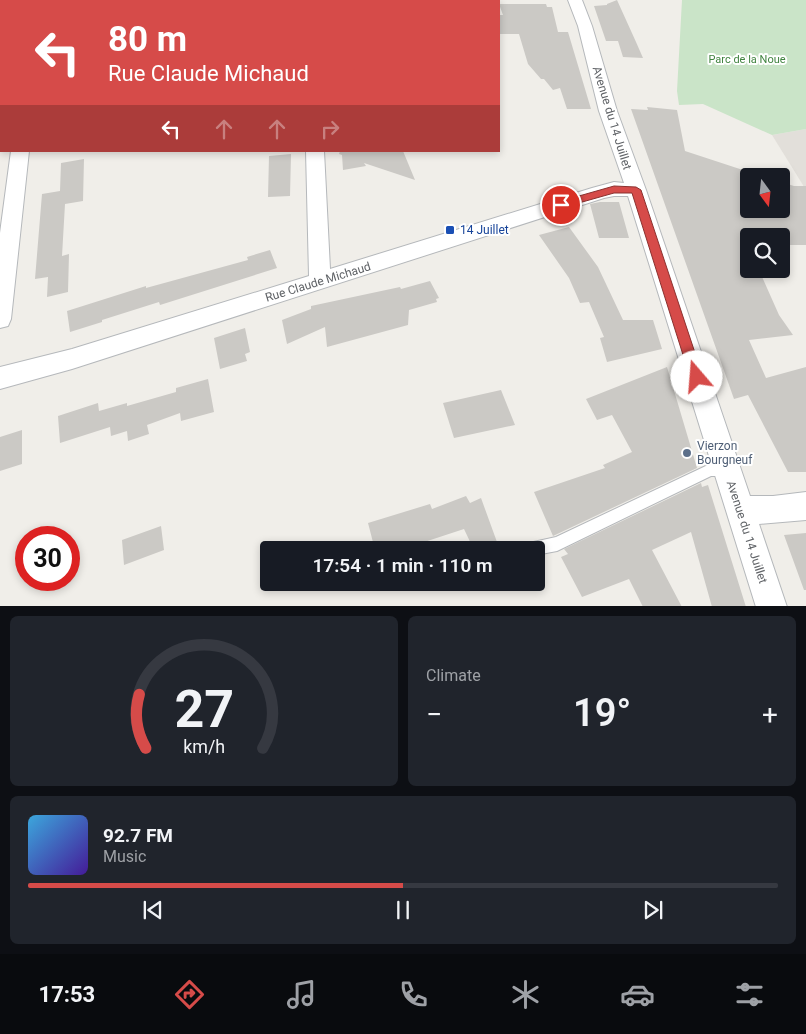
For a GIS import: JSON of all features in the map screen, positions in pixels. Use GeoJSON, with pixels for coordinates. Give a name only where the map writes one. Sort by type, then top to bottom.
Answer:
{"type":"FeatureCollection","features":[{"type":"Feature","properties":{"kind":"street","name":"Avenue du 14 Juillet"},"geometry":{"type":"LineString","coordinates":[[575,0],[585,26],[608,111],[636,190],[772,606]]}},
{"type":"Feature","properties":{"kind":"street"},"geometry":{"type":"LineString","coordinates":[[0,319],[20,152]]}},
{"type":"Feature","properties":{"kind":"street"},"geometry":{"type":"LineString","coordinates":[[315,152],[320,282]]}},
{"type":"Feature","properties":{"kind":"street","name":"Rue Claude Michaud"},"geometry":{"type":"LineString","coordinates":[[0,378],[72,359],[599,193],[614,189],[636,190]]}},
{"type":"Feature","properties":{"kind":"street"},"geometry":{"type":"LineString","coordinates":[[741,510],[773,510],[806,506]]}},
{"type":"Feature","properties":{"kind":"lane"},"geometry":{"type":"LineString","coordinates":[[545,546],[557,544],[710,470],[727,470]]}},
{"type":"Feature","properties":{"kind":"shaded area"},"geometry":{"type":"Polygon","coordinates":[[[806,129],[806,190],[772,135],[806,129]]]}},
{"type":"Feature","properties":{"kind":"green space","name":"Parc de la Noue"},"geometry":{"type":"Polygon","coordinates":[[[682,0],[806,0],[806,129],[772,135],[703,104],[679,105],[677,91],[682,0]]]}},
{"type":"Feature","properties":{"kind":"building"},"geometry":{"type":"Polygon","coordinates":[[[617,0],[643,58],[623,57],[618,41],[606,41],[594,6],[607,5],[617,0]]]}},
{"type":"Feature","properties":{"kind":"building"},"geometry":{"type":"Polygon","coordinates":[[[500,4],[546,4],[547,7],[552,7],[558,32],[568,32],[591,109],[567,109],[560,88],[553,90],[528,64],[519,34],[500,34],[500,15],[503,15],[500,4]]]}},
{"type":"Feature","properties":{"kind":"building"},"geometry":{"type":"Polygon","coordinates":[[[647,107],[677,110],[685,151],[740,169],[740,218],[790,218],[790,185],[806,186],[806,245],[790,245],[790,228],[740,228],[740,278],[763,278],[779,315],[793,335],[749,340],[766,378],[806,367],[806,472],[788,472],[748,395],[734,399],[631,109],[648,110],[647,107]]]}},
{"type":"Feature","properties":{"kind":"building"},"geometry":{"type":"Polygon","coordinates":[[[340,152],[403,152],[415,180],[364,163],[366,166],[343,170],[342,155],[339,154],[340,152]]]}},
{"type":"Feature","properties":{"kind":"building"},"geometry":{"type":"Polygon","coordinates":[[[291,154],[290,196],[268,197],[269,156],[291,154]]]}},
{"type":"Feature","properties":{"kind":"building"},"geometry":{"type":"Polygon","coordinates":[[[84,159],[83,201],[65,204],[62,256],[69,254],[68,292],[47,297],[48,277],[35,279],[42,194],[60,191],[61,163],[84,159]]]}},
{"type":"Feature","properties":{"kind":"building"},"geometry":{"type":"Polygon","coordinates":[[[619,202],[629,238],[599,238],[590,204],[619,202]]]}},
{"type":"Feature","properties":{"kind":"building"},"geometry":{"type":"Polygon","coordinates":[[[569,227],[598,267],[623,320],[653,320],[662,349],[607,362],[600,338],[604,337],[589,302],[580,303],[569,278],[539,235],[569,227]]]}},
{"type":"Feature","properties":{"kind":"building"},"geometry":{"type":"Polygon","coordinates":[[[270,250],[277,268],[160,305],[159,302],[70,332],[67,311],[146,286],[146,288],[248,260],[247,257],[270,250]]]}},
{"type":"Feature","properties":{"kind":"building"},"geometry":{"type":"Polygon","coordinates":[[[430,281],[439,298],[436,299],[437,302],[409,310],[408,325],[327,347],[325,327],[287,344],[282,320],[311,309],[311,306],[400,287],[401,289],[430,281]]]}},
{"type":"Feature","properties":{"kind":"building"},"geometry":{"type":"Polygon","coordinates":[[[245,328],[250,352],[245,354],[247,361],[220,369],[214,338],[245,328]]]}},
{"type":"Feature","properties":{"kind":"building"},"geometry":{"type":"Polygon","coordinates":[[[667,367],[697,468],[553,536],[534,492],[605,468],[603,465],[632,452],[612,415],[597,420],[586,399],[667,367]]]}},
{"type":"Feature","properties":{"kind":"building"},"geometry":{"type":"Polygon","coordinates":[[[208,379],[214,412],[181,421],[180,413],[147,425],[149,434],[128,441],[127,431],[111,436],[110,427],[60,443],[58,416],[98,403],[99,411],[127,403],[127,406],[176,392],[176,388],[208,379]]]}},
{"type":"Feature","properties":{"kind":"building"},"geometry":{"type":"Polygon","coordinates":[[[501,390],[515,425],[454,438],[443,403],[501,390]]]}},
{"type":"Feature","properties":{"kind":"building"},"geometry":{"type":"Polygon","coordinates":[[[22,430],[22,464],[0,471],[0,437],[22,430]]]}},
{"type":"Feature","properties":{"kind":"building"},"geometry":{"type":"Polygon","coordinates":[[[701,483],[702,487],[708,485],[746,606],[712,606],[691,532],[652,550],[681,606],[642,606],[629,579],[582,597],[561,557],[568,554],[564,549],[701,483]]]}},
{"type":"Feature","properties":{"kind":"building"},"geometry":{"type":"Polygon","coordinates":[[[466,496],[470,503],[481,498],[497,541],[470,541],[464,529],[427,541],[373,541],[368,523],[430,504],[432,509],[466,496]]]}},
{"type":"Feature","properties":{"kind":"building"},"geometry":{"type":"Polygon","coordinates":[[[161,526],[164,550],[124,565],[122,540],[161,526]]]}},
{"type":"Feature","properties":{"kind":"building"},"geometry":{"type":"Polygon","coordinates":[[[806,533],[806,590],[804,590],[784,535],[806,533]]]}},
{"type":"Feature","properties":{"kind":"place","name":"14 Juillet"},"geometry":{"type":"Point","coordinates":[450,230]}},
{"type":"Feature","properties":{"kind":"place","name":"Vierzon Bourgneuf"},"geometry":{"type":"Point","coordinates":[687,453]}},
{"type":"Feature","properties":{"kind":"route"},"geometry":{"type":"LineString","coordinates":[[561,205],[614,189],[636,190],[697,377]]}}]}
